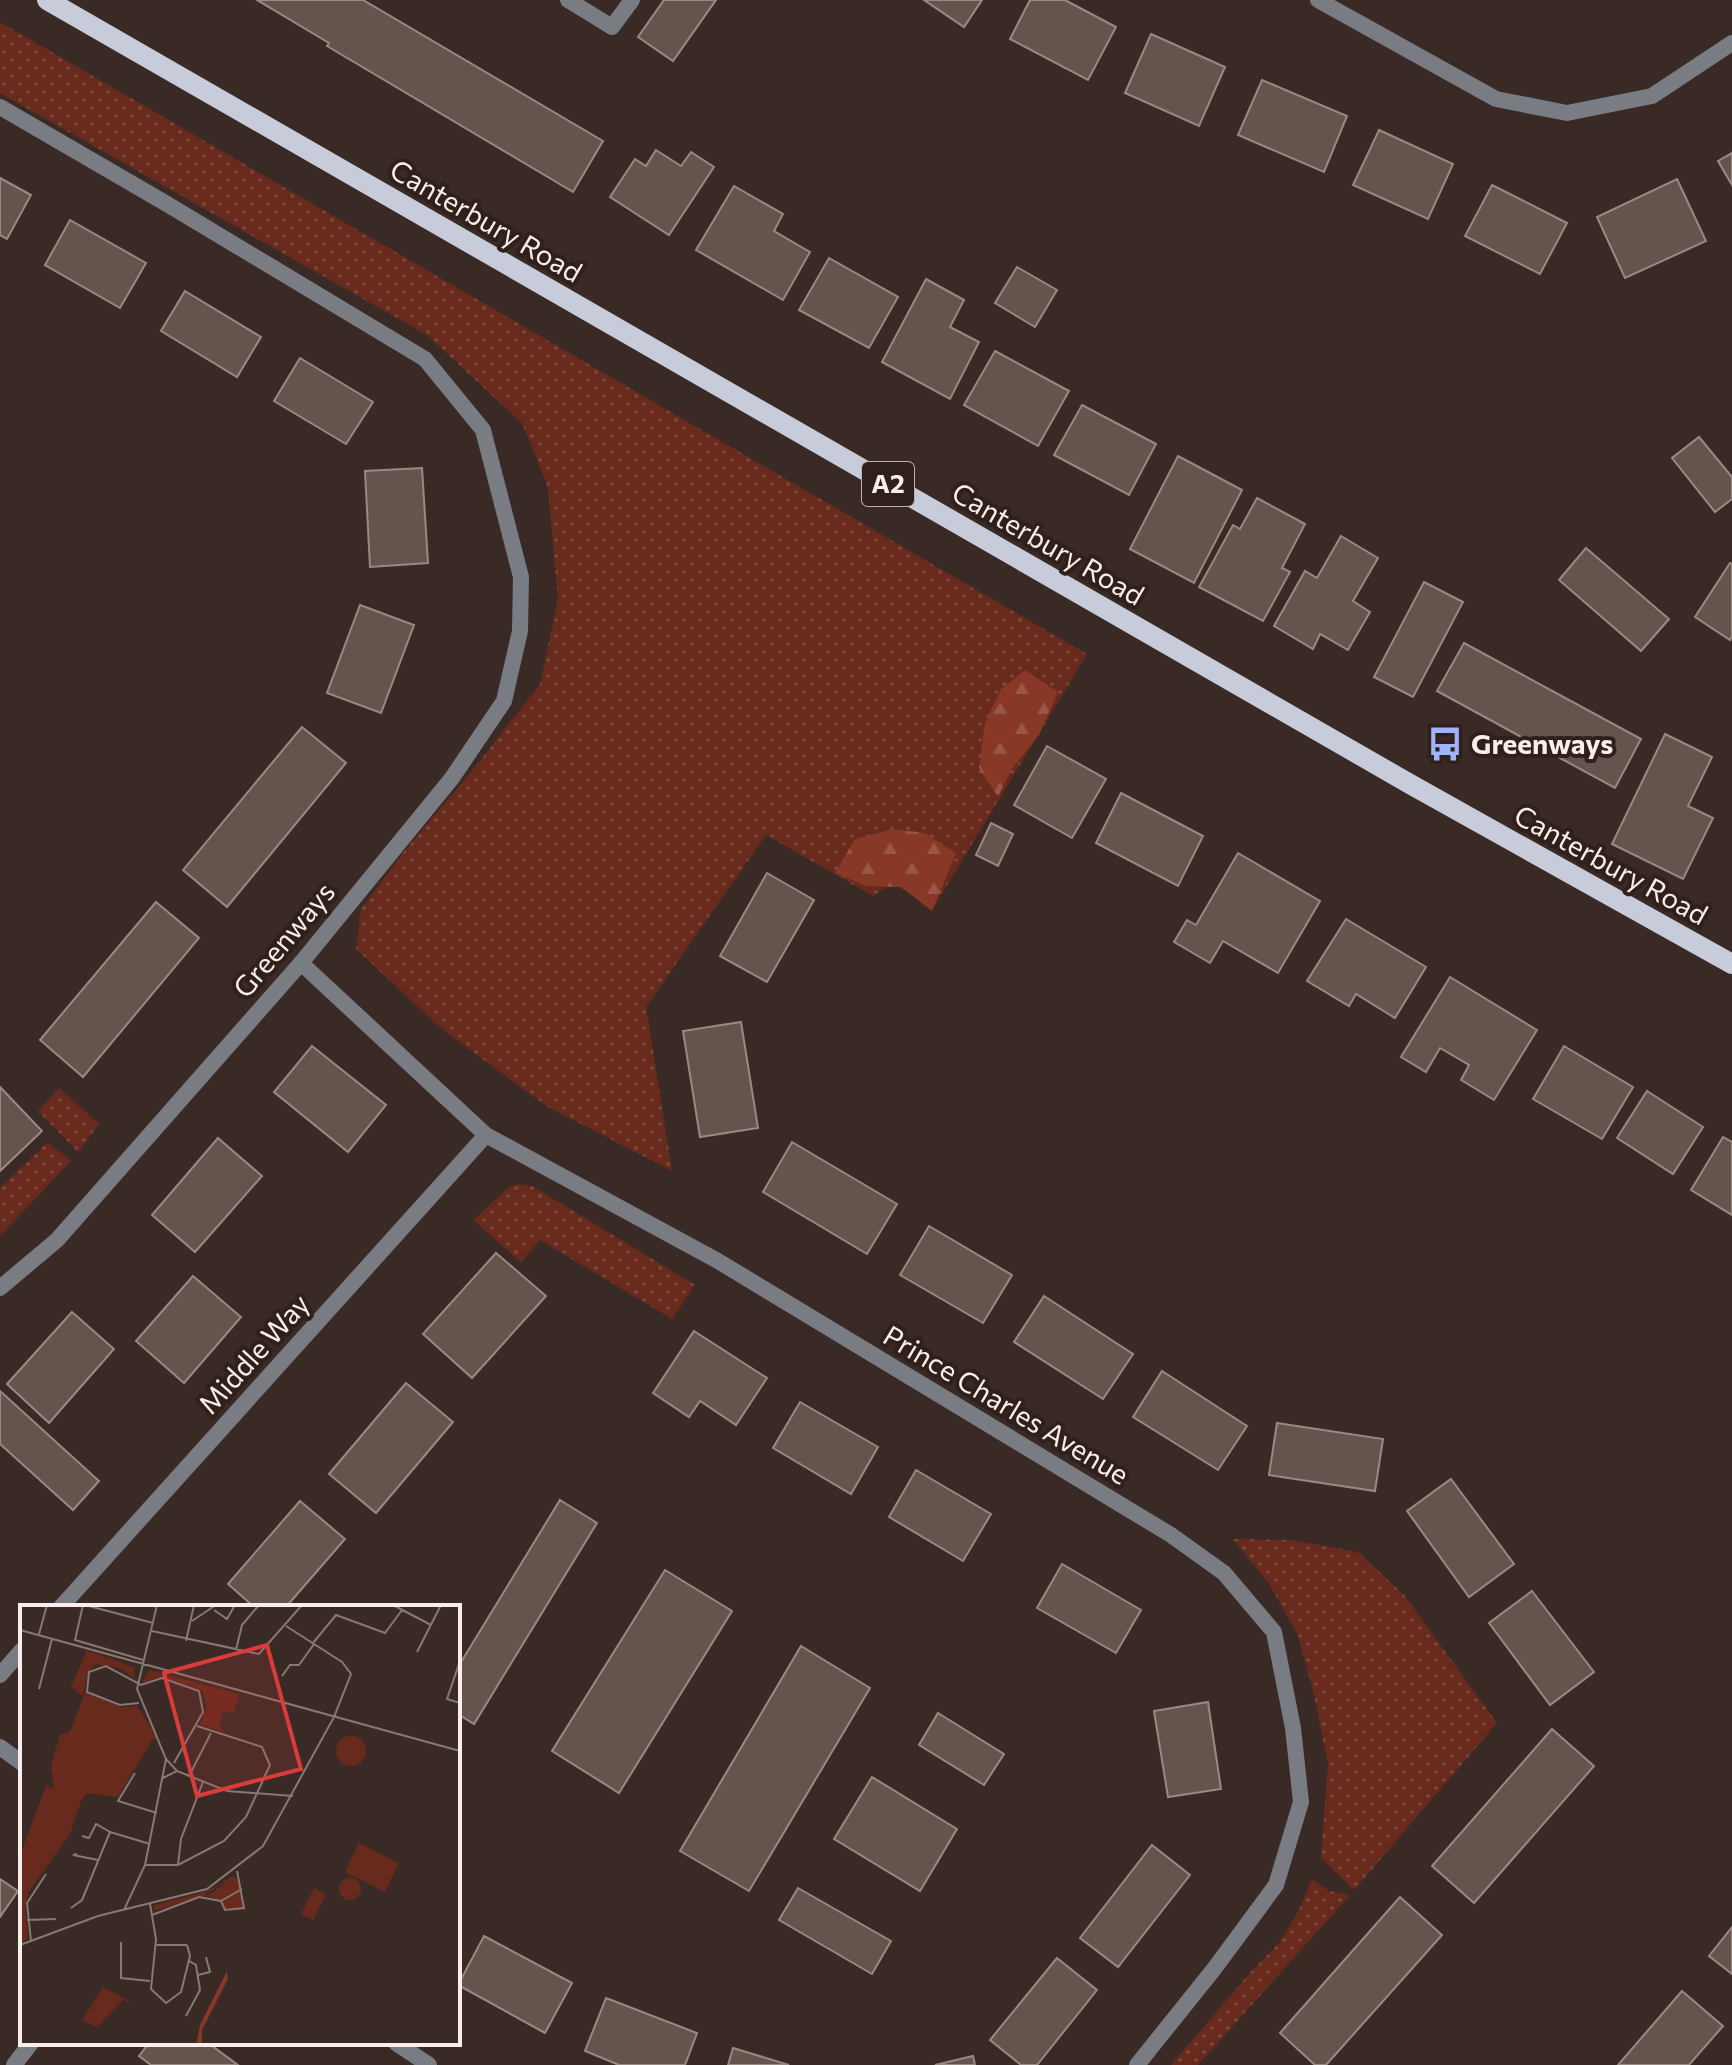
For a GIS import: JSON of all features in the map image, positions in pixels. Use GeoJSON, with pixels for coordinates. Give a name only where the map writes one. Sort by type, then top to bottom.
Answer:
{"type":"FeatureCollection","features":[{"type":"Feature","properties":{"kind":"main road","name":"Canterbury Road"},"geometry":{"type":"LineString","coordinates":[[47,0],[1410,784],[1732,964]]}},
{"type":"Feature","properties":{"kind":"street"},"geometry":{"type":"LineString","coordinates":[[568,0],[612,27],[632,0]]}},
{"type":"Feature","properties":{"kind":"street"},"geometry":{"type":"LineString","coordinates":[[1318,0],[1496,99],[1567,113],[1652,96],[1732,43]]}},
{"type":"Feature","properties":{"kind":"street","name":"Greenways"},"geometry":{"type":"LineString","coordinates":[[0,107],[425,359],[483,430],[521,577],[520,631],[504,701],[452,778],[301,963],[57,1240],[0,1288]]}},
{"type":"Feature","properties":{"kind":"street","name":"Prince Charles Avenue"},"geometry":{"type":"LineString","coordinates":[[301,963],[486,1135],[718,1261],[1171,1535],[1224,1573],[1274,1632],[1293,1728],[1301,1802],[1276,1885],[1137,2065]]}},
{"type":"Feature","properties":{"kind":"street","name":"Middle Way"},"geometry":{"type":"LineString","coordinates":[[63,1605],[486,1135]]}},
{"type":"Feature","properties":{"kind":"street"},"geometry":{"type":"LineString","coordinates":[[0,1675],[20,1652]]}},
{"type":"Feature","properties":{"kind":"street"},"geometry":{"type":"LineString","coordinates":[[0,1747],[20,1762]]}},
{"type":"Feature","properties":{"kind":"street"},"geometry":{"type":"LineString","coordinates":[[14,2065],[29,2045]]}},
{"type":"Feature","properties":{"kind":"street"},"geometry":{"type":"LineString","coordinates":[[399,2045],[429,2065]]}},
{"type":"Feature","properties":{"kind":"shaded area"},"geometry":{"type":"Polygon","coordinates":[[[0,22],[1087,654],[934,907],[892,883],[873,896],[766,835],[646,1007],[672,1171],[548,1107],[443,1030],[356,949],[361,909],[540,684],[558,600],[548,487],[522,423],[427,335],[0,93],[0,22]]]}},
{"type":"Feature","properties":{"kind":"shaded area"},"geometry":{"type":"Polygon","coordinates":[[[59,1088],[99,1124],[78,1152],[38,1111],[59,1088]]]}},
{"type":"Feature","properties":{"kind":"shaded area"},"geometry":{"type":"Polygon","coordinates":[[[48,1142],[71,1161],[0,1236],[0,1188],[48,1142]]]}},
{"type":"Feature","properties":{"kind":"shaded area"},"geometry":{"type":"Polygon","coordinates":[[[519,1184],[532,1186],[695,1285],[672,1319],[540,1240],[521,1262],[473,1220],[508,1188],[519,1184]]]}},
{"type":"Feature","properties":{"kind":"shaded area"},"geometry":{"type":"Polygon","coordinates":[[[1233,1539],[1291,1540],[1358,1552],[1404,1595],[1497,1723],[1354,1890],[1321,1858],[1328,1764],[1298,1636],[1270,1585],[1233,1539]]]}},
{"type":"Feature","properties":{"kind":"shaded area"},"geometry":{"type":"Polygon","coordinates":[[[1312,1879],[1329,1891],[1350,1895],[1198,2065],[1171,2065],[1279,1943],[1299,1910],[1312,1879]]]}},
{"type":"Feature","properties":{"kind":"green space"},"geometry":{"type":"Polygon","coordinates":[[[1025,670],[1058,692],[1039,735],[1011,770],[998,797],[979,768],[985,723],[1001,689],[1025,670]]]}},
{"type":"Feature","properties":{"kind":"green space"},"geometry":{"type":"Polygon","coordinates":[[[893,829],[925,833],[956,853],[932,911],[901,887],[866,886],[835,873],[855,839],[893,829]]]}},
{"type":"Feature","properties":{"kind":"building"},"geometry":{"type":"Polygon","coordinates":[[[257,0],[363,0],[603,141],[573,192],[327,46],[329,43],[257,0]]]}},
{"type":"Feature","properties":{"kind":"building"},"geometry":{"type":"Polygon","coordinates":[[[664,0],[716,0],[673,61],[638,37],[664,0]]]}},
{"type":"Feature","properties":{"kind":"building"},"geometry":{"type":"Polygon","coordinates":[[[924,0],[982,0],[964,27],[924,0]]]}},
{"type":"Feature","properties":{"kind":"building"},"geometry":{"type":"Polygon","coordinates":[[[1030,0],[1065,0],[1116,27],[1088,80],[1010,39],[1030,0]]]}},
{"type":"Feature","properties":{"kind":"building"},"geometry":{"type":"Polygon","coordinates":[[[1151,34],[1225,67],[1199,126],[1125,93],[1151,34]]]}},
{"type":"Feature","properties":{"kind":"building"},"geometry":{"type":"Polygon","coordinates":[[[1262,80],[1347,116],[1324,172],[1238,135],[1262,80]]]}},
{"type":"Feature","properties":{"kind":"building"},"geometry":{"type":"Polygon","coordinates":[[[1379,130],[1453,164],[1428,219],[1353,185],[1379,130]]]}},
{"type":"Feature","properties":{"kind":"building"},"geometry":{"type":"Polygon","coordinates":[[[656,150],[681,166],[691,152],[714,167],[669,235],[610,197],[635,159],[646,166],[656,150]]]}},
{"type":"Feature","properties":{"kind":"building"},"geometry":{"type":"Polygon","coordinates":[[[1732,153],[1732,185],[1718,161],[1732,153]]]}},
{"type":"Feature","properties":{"kind":"building"},"geometry":{"type":"Polygon","coordinates":[[[0,178],[31,195],[7,239],[0,235],[0,178]]]}},
{"type":"Feature","properties":{"kind":"building"},"geometry":{"type":"Polygon","coordinates":[[[1677,179],[1706,241],[1625,278],[1597,217],[1677,179]]]}},
{"type":"Feature","properties":{"kind":"building"},"geometry":{"type":"Polygon","coordinates":[[[1492,185],[1567,223],[1540,274],[1465,236],[1492,185]]]}},
{"type":"Feature","properties":{"kind":"building"},"geometry":{"type":"Polygon","coordinates":[[[734,186],[783,214],[774,231],[810,252],[783,300],[696,250],[734,186]]]}},
{"type":"Feature","properties":{"kind":"building"},"geometry":{"type":"Polygon","coordinates":[[[70,220],[146,263],[120,308],[45,265],[70,220]]]}},
{"type":"Feature","properties":{"kind":"building"},"geometry":{"type":"Polygon","coordinates":[[[829,258],[898,297],[869,348],[799,310],[829,258]]]}},
{"type":"Feature","properties":{"kind":"building"},"geometry":{"type":"Polygon","coordinates":[[[1017,267],[1057,290],[1035,327],[995,303],[1017,267]]]}},
{"type":"Feature","properties":{"kind":"building"},"geometry":{"type":"Polygon","coordinates":[[[926,279],[964,300],[950,327],[979,342],[950,399],[882,362],[926,279]]]}},
{"type":"Feature","properties":{"kind":"building"},"geometry":{"type":"Polygon","coordinates":[[[185,291],[261,337],[237,377],[161,331],[185,291]]]}},
{"type":"Feature","properties":{"kind":"building"},"geometry":{"type":"Polygon","coordinates":[[[995,351],[1069,391],[1038,446],[964,405],[995,351]]]}},
{"type":"Feature","properties":{"kind":"building"},"geometry":{"type":"Polygon","coordinates":[[[300,358],[373,402],[346,444],[274,401],[300,358]]]}},
{"type":"Feature","properties":{"kind":"building"},"geometry":{"type":"Polygon","coordinates":[[[1082,405],[1156,444],[1129,495],[1054,455],[1082,405]]]}},
{"type":"Feature","properties":{"kind":"building"},"geometry":{"type":"Polygon","coordinates":[[[1699,437],[1732,477],[1732,499],[1715,512],[1672,458],[1699,437]]]}},
{"type":"Feature","properties":{"kind":"building"},"geometry":{"type":"Polygon","coordinates":[[[1178,456],[1242,490],[1194,583],[1130,549],[1178,456]]]}},
{"type":"Feature","properties":{"kind":"building"},"geometry":{"type":"Polygon","coordinates":[[[422,468],[428,563],[370,567],[365,471],[422,468]]]}},
{"type":"Feature","properties":{"kind":"building"},"geometry":{"type":"Polygon","coordinates":[[[1257,498],[1305,524],[1282,568],[1290,572],[1263,621],[1199,587],[1233,525],[1240,529],[1257,498]]]}},
{"type":"Feature","properties":{"kind":"building"},"geometry":{"type":"Polygon","coordinates":[[[1341,536],[1378,558],[1353,601],[1370,612],[1348,650],[1320,634],[1313,649],[1274,626],[1305,571],[1317,578],[1341,536]]]}},
{"type":"Feature","properties":{"kind":"building"},"geometry":{"type":"Polygon","coordinates":[[[1586,548],[1669,619],[1641,651],[1559,580],[1586,548]]]}},
{"type":"Feature","properties":{"kind":"building"},"geometry":{"type":"Polygon","coordinates":[[[1730,563],[1732,636],[1730,640],[1695,617],[1730,563]]]}},
{"type":"Feature","properties":{"kind":"building"},"geometry":{"type":"Polygon","coordinates":[[[1424,582],[1463,602],[1413,697],[1374,677],[1424,582]]]}},
{"type":"Feature","properties":{"kind":"building"},"geometry":{"type":"Polygon","coordinates":[[[360,605],[414,625],[381,713],[327,693],[360,605]]]}},
{"type":"Feature","properties":{"kind":"building"},"geometry":{"type":"Polygon","coordinates":[[[1464,643],[1641,739],[1615,788],[1437,691],[1464,643]]]}},
{"type":"Feature","properties":{"kind":"building"},"geometry":{"type":"Polygon","coordinates":[[[302,727],[346,763],[227,907],[183,870],[302,727]]]}},
{"type":"Feature","properties":{"kind":"building"},"geometry":{"type":"Polygon","coordinates":[[[1665,734],[1712,757],[1688,806],[1713,818],[1683,879],[1612,844],[1665,734]]]}},
{"type":"Feature","properties":{"kind":"building"},"geometry":{"type":"Polygon","coordinates":[[[1047,746],[1106,779],[1072,838],[1014,805],[1047,746]]]}},
{"type":"Feature","properties":{"kind":"building"},"geometry":{"type":"Polygon","coordinates":[[[1121,793],[1203,836],[1178,886],[1096,843],[1121,793]]]}},
{"type":"Feature","properties":{"kind":"building"},"geometry":{"type":"Polygon","coordinates":[[[991,823],[1013,834],[998,866],[976,855],[991,823]]]}},
{"type":"Feature","properties":{"kind":"building"},"geometry":{"type":"Polygon","coordinates":[[[1238,853],[1320,901],[1278,973],[1223,941],[1210,963],[1174,942],[1187,920],[1196,925],[1238,853]]]}},
{"type":"Feature","properties":{"kind":"building"},"geometry":{"type":"Polygon","coordinates":[[[767,873],[814,900],[767,982],[720,956],[767,873]]]}},
{"type":"Feature","properties":{"kind":"building"},"geometry":{"type":"Polygon","coordinates":[[[156,902],[199,938],[83,1077],[40,1040],[156,902]]]}},
{"type":"Feature","properties":{"kind":"building"},"geometry":{"type":"Polygon","coordinates":[[[1346,919],[1426,967],[1395,1018],[1356,994],[1349,1006],[1307,981],[1346,919]]]}},
{"type":"Feature","properties":{"kind":"building"},"geometry":{"type":"Polygon","coordinates":[[[1450,977],[1537,1030],[1494,1100],[1461,1080],[1469,1065],[1440,1048],[1426,1072],[1401,1057],[1450,977]]]}},
{"type":"Feature","properties":{"kind":"building"},"geometry":{"type":"Polygon","coordinates":[[[741,1022],[758,1128],[700,1137],[683,1031],[741,1022]]]}},
{"type":"Feature","properties":{"kind":"building"},"geometry":{"type":"Polygon","coordinates":[[[312,1046],[386,1105],[348,1152],[274,1092],[312,1046]]]}},
{"type":"Feature","properties":{"kind":"building"},"geometry":{"type":"Polygon","coordinates":[[[1564,1046],[1633,1087],[1602,1139],[1533,1099],[1564,1046]]]}},
{"type":"Feature","properties":{"kind":"building"},"geometry":{"type":"Polygon","coordinates":[[[0,1087],[42,1131],[0,1171],[0,1087]]]}},
{"type":"Feature","properties":{"kind":"building"},"geometry":{"type":"Polygon","coordinates":[[[1647,1091],[1703,1127],[1673,1174],[1617,1138],[1647,1091]]]}},
{"type":"Feature","properties":{"kind":"building"},"geometry":{"type":"Polygon","coordinates":[[[1723,1137],[1732,1142],[1732,1215],[1691,1190],[1723,1137]]]}},
{"type":"Feature","properties":{"kind":"building"},"geometry":{"type":"Polygon","coordinates":[[[218,1138],[262,1176],[195,1252],[152,1215],[218,1138]]]}},
{"type":"Feature","properties":{"kind":"building"},"geometry":{"type":"Polygon","coordinates":[[[792,1142],[897,1204],[867,1254],[763,1192],[792,1142]]]}},
{"type":"Feature","properties":{"kind":"building"},"geometry":{"type":"Polygon","coordinates":[[[929,1226],[1012,1275],[983,1323],[900,1275],[929,1226]]]}},
{"type":"Feature","properties":{"kind":"building"},"geometry":{"type":"Polygon","coordinates":[[[496,1253],[546,1296],[472,1378],[423,1334],[496,1253]]]}},
{"type":"Feature","properties":{"kind":"building"},"geometry":{"type":"Polygon","coordinates":[[[193,1276],[241,1317],[184,1383],[136,1341],[193,1276]]]}},
{"type":"Feature","properties":{"kind":"building"},"geometry":{"type":"Polygon","coordinates":[[[1044,1296],[1133,1354],[1103,1399],[1014,1342],[1044,1296]]]}},
{"type":"Feature","properties":{"kind":"building"},"geometry":{"type":"Polygon","coordinates":[[[72,1312],[114,1349],[49,1423],[7,1384],[72,1312]]]}},
{"type":"Feature","properties":{"kind":"building"},"geometry":{"type":"Polygon","coordinates":[[[694,1331],[767,1378],[736,1425],[700,1401],[689,1417],[653,1393],[694,1331]]]}},
{"type":"Feature","properties":{"kind":"building"},"geometry":{"type":"Polygon","coordinates":[[[1162,1371],[1247,1426],[1218,1470],[1133,1417],[1162,1371]]]}},
{"type":"Feature","properties":{"kind":"building"},"geometry":{"type":"Polygon","coordinates":[[[406,1383],[453,1422],[376,1513],[329,1474],[406,1383]]]}},
{"type":"Feature","properties":{"kind":"building"},"geometry":{"type":"Polygon","coordinates":[[[0,1391],[99,1481],[73,1510],[0,1444],[0,1391]]]}},
{"type":"Feature","properties":{"kind":"building"},"geometry":{"type":"Polygon","coordinates":[[[800,1402],[878,1447],[851,1494],[773,1448],[800,1402]]]}},
{"type":"Feature","properties":{"kind":"building"},"geometry":{"type":"Polygon","coordinates":[[[1277,1423],[1383,1439],[1375,1491],[1269,1475],[1277,1423]]]}},
{"type":"Feature","properties":{"kind":"building"},"geometry":{"type":"Polygon","coordinates":[[[916,1470],[991,1514],[963,1561],[889,1517],[916,1470]]]}},
{"type":"Feature","properties":{"kind":"building"},"geometry":{"type":"Polygon","coordinates":[[[1451,1479],[1514,1564],[1469,1597],[1407,1511],[1451,1479]]]}},
{"type":"Feature","properties":{"kind":"building"},"geometry":{"type":"Polygon","coordinates":[[[560,1500],[597,1523],[474,1724],[460,1715],[460,1664],[560,1500]]]}},
{"type":"Feature","properties":{"kind":"building"},"geometry":{"type":"Polygon","coordinates":[[[300,1501],[345,1539],[288,1605],[252,1605],[228,1584],[300,1501]]]}},
{"type":"Feature","properties":{"kind":"building"},"geometry":{"type":"Polygon","coordinates":[[[1062,1564],[1141,1610],[1116,1653],[1037,1608],[1062,1564]]]}},
{"type":"Feature","properties":{"kind":"building"},"geometry":{"type":"Polygon","coordinates":[[[665,1570],[732,1611],[619,1793],[552,1751],[665,1570]]]}},
{"type":"Feature","properties":{"kind":"building"},"geometry":{"type":"Polygon","coordinates":[[[1532,1591],[1594,1672],[1550,1705],[1489,1623],[1532,1591]]]}},
{"type":"Feature","properties":{"kind":"building"},"geometry":{"type":"Polygon","coordinates":[[[801,1646],[870,1688],[749,1891],[680,1851],[801,1646]]]}},
{"type":"Feature","properties":{"kind":"building"},"geometry":{"type":"Polygon","coordinates":[[[1208,1702],[1221,1789],[1168,1797],[1154,1711],[1208,1702]]]}},
{"type":"Feature","properties":{"kind":"building"},"geometry":{"type":"Polygon","coordinates":[[[938,1713],[1004,1754],[984,1785],[919,1745],[938,1713]]]}},
{"type":"Feature","properties":{"kind":"building"},"geometry":{"type":"Polygon","coordinates":[[[1552,1729],[1594,1766],[1474,1903],[1432,1866],[1552,1729]]]}},
{"type":"Feature","properties":{"kind":"building"},"geometry":{"type":"Polygon","coordinates":[[[872,1777],[957,1829],[920,1891],[834,1839],[872,1777]]]}},
{"type":"Feature","properties":{"kind":"building"},"geometry":{"type":"Polygon","coordinates":[[[1152,1845],[1190,1875],[1118,1967],[1080,1938],[1152,1845]]]}},
{"type":"Feature","properties":{"kind":"building"},"geometry":{"type":"Polygon","coordinates":[[[0,1879],[18,1891],[0,1917],[0,1879]]]}},
{"type":"Feature","properties":{"kind":"building"},"geometry":{"type":"Polygon","coordinates":[[[798,1888],[891,1941],[872,1974],[779,1920],[798,1888]]]}},
{"type":"Feature","properties":{"kind":"building"},"geometry":{"type":"Polygon","coordinates":[[[1400,1897],[1442,1935],[1326,2065],[1315,2065],[1280,2033],[1400,1897]]]}},
{"type":"Feature","properties":{"kind":"building"},"geometry":{"type":"Polygon","coordinates":[[[1732,1927],[1732,1974],[1709,1956],[1732,1927]]]}},
{"type":"Feature","properties":{"kind":"building"},"geometry":{"type":"Polygon","coordinates":[[[484,1936],[572,1983],[545,2033],[460,1986],[484,1936]]]}},
{"type":"Feature","properties":{"kind":"building"},"geometry":{"type":"Polygon","coordinates":[[[1057,1958],[1097,1990],[1037,2065],[1021,2065],[990,2040],[1057,1958]]]}},
{"type":"Feature","properties":{"kind":"building"},"geometry":{"type":"Polygon","coordinates":[[[1682,1991],[1723,2026],[1689,2065],[1618,2065],[1682,1991]]]}},
{"type":"Feature","properties":{"kind":"building"},"geometry":{"type":"Polygon","coordinates":[[[606,1998],[697,2033],[685,2065],[619,2065],[585,2051],[606,1998]]]}},
{"type":"Feature","properties":{"kind":"building"},"geometry":{"type":"Polygon","coordinates":[[[147,2045],[211,2045],[238,2065],[151,2065],[139,2056],[147,2045]]]}},
{"type":"Feature","properties":{"kind":"building"},"geometry":{"type":"Polygon","coordinates":[[[733,2048],[789,2065],[728,2065],[733,2048]]]}},
{"type":"Feature","properties":{"kind":"building"},"geometry":{"type":"Polygon","coordinates":[[[973,2056],[975,2065],[935,2065],[973,2056]]]}},
{"type":"Feature","properties":{"kind":"place","name":"Greenways"},"geometry":{"type":"Point","coordinates":[1445,744]}}]}
